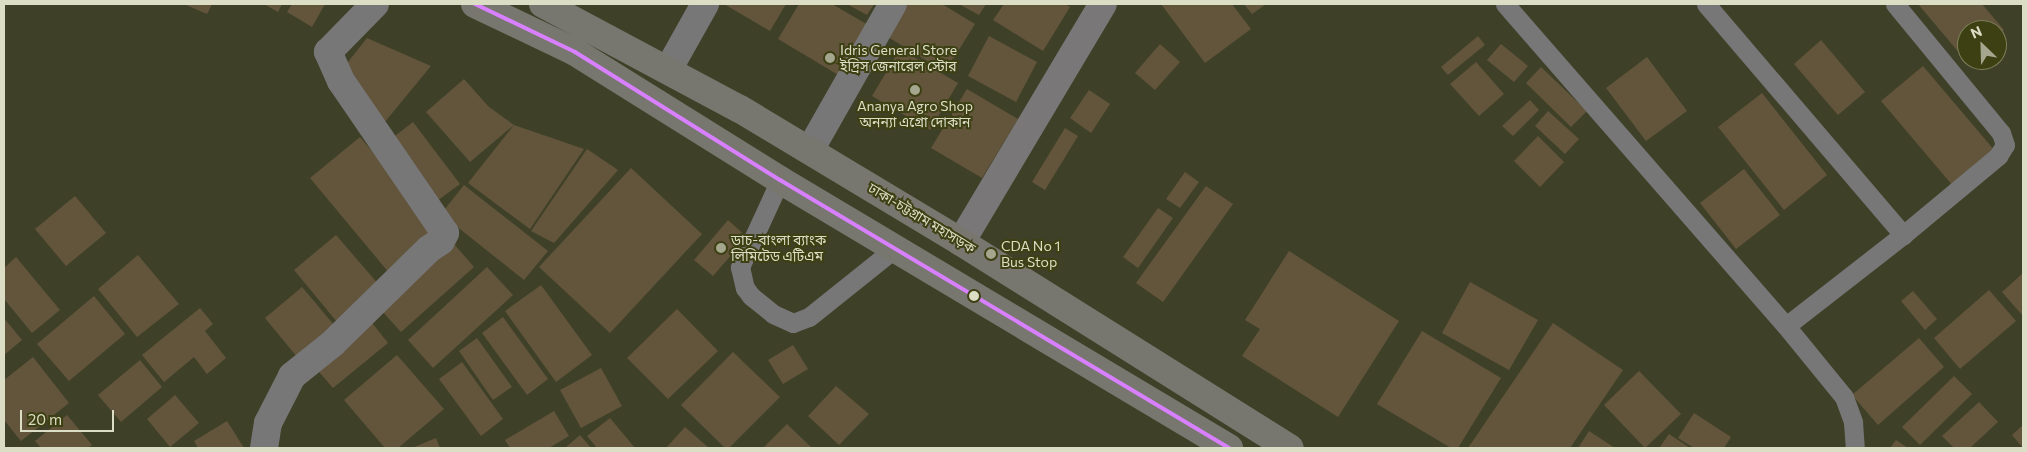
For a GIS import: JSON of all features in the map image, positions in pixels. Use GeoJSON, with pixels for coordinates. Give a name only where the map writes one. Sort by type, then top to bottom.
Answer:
{"type":"FeatureCollection","features":[{"type":"Feature","properties":{"kind":"highway"},"geometry":{"type":"LineString","coordinates":[[475,4],[575,52],[780,180],[1229,448]]}},
{"type":"Feature","properties":{"kind":"highway","name":"ঢাকা-চট্টগ্রাম মহাসড়ক"},"geometry":{"type":"LineString","coordinates":[[544,4],[668,70],[810,150],[962,242],[1290,448]]}},
{"type":"Feature","properties":{"kind":"street"},"geometry":{"type":"LineString","coordinates":[[264,448],[268,423],[292,376],[333,343],[412,265],[441,241],[445,233],[341,80],[328,52],[376,4]]}},
{"type":"Feature","properties":{"kind":"street"},"geometry":{"type":"LineString","coordinates":[[668,70],[705,4]]}},
{"type":"Feature","properties":{"kind":"street"},"geometry":{"type":"LineString","coordinates":[[810,150],[893,4]]}},
{"type":"Feature","properties":{"kind":"street"},"geometry":{"type":"LineString","coordinates":[[962,242],[1103,4]]}},
{"type":"Feature","properties":{"kind":"lane"},"geometry":{"type":"LineString","coordinates":[[1505,4],[1786,326],[1844,397],[1853,422],[1855,448]]}},
{"type":"Feature","properties":{"kind":"lane"},"geometry":{"type":"LineString","coordinates":[[1706,4],[1903,235]]}},
{"type":"Feature","properties":{"kind":"lane"},"geometry":{"type":"LineString","coordinates":[[1786,326],[1903,235],[1998,156],[2005,145],[2001,133],[1895,4]]}},
{"type":"Feature","properties":{"kind":"lane"},"geometry":{"type":"LineString","coordinates":[[780,180],[740,267],[744,288],[750,296],[773,314],[793,323],[809,317],[895,248]]}},
{"type":"Feature","properties":{"kind":"building"},"geometry":{"type":"Polygon","coordinates":[[[184,4],[212,4],[207,14],[184,4]]]}},
{"type":"Feature","properties":{"kind":"building"},"geometry":{"type":"Polygon","coordinates":[[[264,4],[282,4],[278,12],[264,4]]]}},
{"type":"Feature","properties":{"kind":"building"},"geometry":{"type":"Polygon","coordinates":[[[292,4],[325,4],[312,27],[287,12],[292,4]]]}},
{"type":"Feature","properties":{"kind":"building"},"geometry":{"type":"Polygon","coordinates":[[[724,4],[786,4],[770,31],[724,4]]]}},
{"type":"Feature","properties":{"kind":"building","name":"Idris General Store ইদ্রিস জেনারেল স্টোর"},"geometry":{"type":"Polygon","coordinates":[[[799,4],[832,4],[870,26],[840,76],[778,39],[799,4]]]}},
{"type":"Feature","properties":{"kind":"building"},"geometry":{"type":"Polygon","coordinates":[[[847,4],[874,4],[867,15],[847,4]]]}},
{"type":"Feature","properties":{"kind":"building"},"geometry":{"type":"Polygon","coordinates":[[[908,4],[942,4],[975,24],[945,72],[888,37],[908,4]]]}},
{"type":"Feature","properties":{"kind":"building"},"geometry":{"type":"Polygon","coordinates":[[[959,4],[986,4],[979,15],[959,4]]]}},
{"type":"Feature","properties":{"kind":"building"},"geometry":{"type":"Polygon","coordinates":[[[1004,4],[1065,4],[1070,7],[1043,51],[993,20],[1004,4]]]}},
{"type":"Feature","properties":{"kind":"building"},"geometry":{"type":"Polygon","coordinates":[[[1161,4],[1232,4],[1251,29],[1205,63],[1161,4]]]}},
{"type":"Feature","properties":{"kind":"building"},"geometry":{"type":"Polygon","coordinates":[[[1244,4],[1266,4],[1252,14],[1244,4]]]}},
{"type":"Feature","properties":{"kind":"building"},"geometry":{"type":"Polygon","coordinates":[[[1918,4],[1982,4],[1996,20],[1957,20],[1957,50],[1918,4]]]}},
{"type":"Feature","properties":{"kind":"building"},"geometry":{"type":"Polygon","coordinates":[[[989,36],[1037,62],[1016,102],[968,76],[989,36]]]}},
{"type":"Feature","properties":{"kind":"building"},"geometry":{"type":"Polygon","coordinates":[[[1478,36],[1485,45],[1448,75],[1441,67],[1478,36]]]}},
{"type":"Feature","properties":{"kind":"building"},"geometry":{"type":"Polygon","coordinates":[[[367,38],[431,66],[384,123],[344,67],[367,38]]]}},
{"type":"Feature","properties":{"kind":"building"},"geometry":{"type":"Polygon","coordinates":[[[1821,40],[1865,92],[1838,115],[1794,64],[1821,40]]]}},
{"type":"Feature","properties":{"kind":"building"},"geometry":{"type":"Polygon","coordinates":[[[1160,44],[1180,62],[1155,90],[1135,73],[1160,44]]]}},
{"type":"Feature","properties":{"kind":"building"},"geometry":{"type":"Polygon","coordinates":[[[1501,44],[1528,66],[1514,82],[1487,60],[1501,44]]]}},
{"type":"Feature","properties":{"kind":"building","name":"Ananya Agro Shop অনন্যা এগ্রো দোকান"},"geometry":{"type":"Polygon","coordinates":[[[900,49],[958,83],[930,130],[872,96],[900,49]]]}},
{"type":"Feature","properties":{"kind":"building"},"geometry":{"type":"Polygon","coordinates":[[[1647,57],[1687,111],[1646,141],[1606,88],[1647,57]]]}},
{"type":"Feature","properties":{"kind":"building"},"geometry":{"type":"Polygon","coordinates":[[[1476,62],[1504,94],[1479,116],[1450,84],[1476,62]]]}},
{"type":"Feature","properties":{"kind":"building"},"geometry":{"type":"Polygon","coordinates":[[[1923,66],[1995,151],[1953,186],[1881,101],[1923,66]]]}},
{"type":"Feature","properties":{"kind":"building"},"geometry":{"type":"Polygon","coordinates":[[[1541,67],[1587,111],[1571,127],[1526,83],[1541,67]]]}},
{"type":"Feature","properties":{"kind":"building"},"geometry":{"type":"Polygon","coordinates":[[[464,79],[489,107],[514,125],[470,162],[426,112],[464,79]]]}},
{"type":"Feature","properties":{"kind":"building"},"geometry":{"type":"Polygon","coordinates":[[[967,89],[1018,119],[982,178],[931,148],[967,89]]]}},
{"type":"Feature","properties":{"kind":"building"},"geometry":{"type":"Polygon","coordinates":[[[1089,90],[1110,104],[1091,133],[1070,118],[1089,90]]]}},
{"type":"Feature","properties":{"kind":"building"},"geometry":{"type":"Polygon","coordinates":[[[1762,93],[1827,175],[1784,210],[1718,127],[1762,93]]]}},
{"type":"Feature","properties":{"kind":"building"},"geometry":{"type":"Polygon","coordinates":[[[1530,100],[1539,110],[1513,136],[1502,126],[1530,100]]]}},
{"type":"Feature","properties":{"kind":"building"},"geometry":{"type":"Polygon","coordinates":[[[1548,111],[1579,139],[1565,154],[1535,126],[1548,111]]]}},
{"type":"Feature","properties":{"kind":"building"},"geometry":{"type":"Polygon","coordinates":[[[413,122],[460,184],[437,201],[391,139],[413,122]]]}},
{"type":"Feature","properties":{"kind":"building"},"geometry":{"type":"Polygon","coordinates":[[[514,125],[584,149],[530,229],[468,183],[514,125]]]}},
{"type":"Feature","properties":{"kind":"building"},"geometry":{"type":"Polygon","coordinates":[[[1065,128],[1078,136],[1045,190],[1032,182],[1065,128]]]}},
{"type":"Feature","properties":{"kind":"building"},"geometry":{"type":"Polygon","coordinates":[[[1538,136],[1564,162],[1540,187],[1514,161],[1538,136]]]}},
{"type":"Feature","properties":{"kind":"building"},"geometry":{"type":"Polygon","coordinates":[[[360,137],[440,232],[390,274],[310,178],[360,137]]]}},
{"type":"Feature","properties":{"kind":"building"},"geometry":{"type":"Polygon","coordinates":[[[587,149],[618,170],[554,243],[531,231],[587,149]]]}},
{"type":"Feature","properties":{"kind":"building"},"geometry":{"type":"Polygon","coordinates":[[[631,168],[702,234],[610,333],[539,267],[631,168]]]}},
{"type":"Feature","properties":{"kind":"building"},"geometry":{"type":"Polygon","coordinates":[[[1744,169],[1780,215],[1736,249],[1700,203],[1744,169]]]}},
{"type":"Feature","properties":{"kind":"building"},"geometry":{"type":"Polygon","coordinates":[[[1185,172],[1199,182],[1180,208],[1166,199],[1185,172]]]}},
{"type":"Feature","properties":{"kind":"building"},"geometry":{"type":"Polygon","coordinates":[[[464,185],[548,251],[524,280],[441,214],[464,185]]]}},
{"type":"Feature","properties":{"kind":"building"},"geometry":{"type":"Polygon","coordinates":[[[1206,186],[1233,204],[1163,302],[1136,283],[1206,186]]]}},
{"type":"Feature","properties":{"kind":"building"},"geometry":{"type":"Polygon","coordinates":[[[75,196],[106,233],[66,266],[35,229],[75,196]]]}},
{"type":"Feature","properties":{"kind":"building"},"geometry":{"type":"Polygon","coordinates":[[[1158,208],[1173,218],[1138,268],[1123,257],[1158,208]]]}},
{"type":"Feature","properties":{"kind":"building","name":"ডাচ-বাংলা ব্যাংক লিমিটেড এটিএম"},"geometry":{"type":"Polygon","coordinates":[[[728,220],[747,237],[713,276],[694,260],[728,220]]]}},
{"type":"Feature","properties":{"kind":"building"},"geometry":{"type":"Polygon","coordinates":[[[336,235],[380,286],[337,322],[294,270],[336,235]]]}},
{"type":"Feature","properties":{"kind":"building"},"geometry":{"type":"Polygon","coordinates":[[[454,244],[474,267],[401,332],[381,310],[454,244]]]}},
{"type":"Feature","properties":{"kind":"building"},"geometry":{"type":"Polygon","coordinates":[[[1289,251],[1399,321],[1338,417],[1242,356],[1260,329],[1245,320],[1289,251]]]}},
{"type":"Feature","properties":{"kind":"building"},"geometry":{"type":"Polygon","coordinates":[[[138,255],[179,304],[137,337],[98,289],[138,255]]]}},
{"type":"Feature","properties":{"kind":"building"},"geometry":{"type":"Polygon","coordinates":[[[16,257],[60,310],[32,333],[4,299],[4,268],[16,257]]]}},
{"type":"Feature","properties":{"kind":"building"},"geometry":{"type":"Polygon","coordinates":[[[487,267],[513,295],[433,368],[408,340],[487,267]]]}},
{"type":"Feature","properties":{"kind":"building"},"geometry":{"type":"Polygon","coordinates":[[[2023,273],[2023,316],[2002,292],[2023,273]]]}},
{"type":"Feature","properties":{"kind":"building"},"geometry":{"type":"Polygon","coordinates":[[[1470,282],[1538,320],[1509,370],[1442,333],[1470,282]]]}},
{"type":"Feature","properties":{"kind":"building"},"geometry":{"type":"Polygon","coordinates":[[[541,285],[592,355],[556,382],[505,311],[541,285]]]}},
{"type":"Feature","properties":{"kind":"building"},"geometry":{"type":"Polygon","coordinates":[[[302,287],[340,332],[302,363],[265,318],[302,287]]]}},
{"type":"Feature","properties":{"kind":"building"},"geometry":{"type":"Polygon","coordinates":[[[1989,290],[2016,321],[1960,369],[1934,338],[1989,290]]]}},
{"type":"Feature","properties":{"kind":"building"},"geometry":{"type":"Polygon","coordinates":[[[1913,291],[1937,319],[1925,330],[1901,301],[1913,291]]]}},
{"type":"Feature","properties":{"kind":"building"},"geometry":{"type":"Polygon","coordinates":[[[94,296],[125,334],[69,381],[37,344],[94,296]]]}},
{"type":"Feature","properties":{"kind":"building"},"geometry":{"type":"Polygon","coordinates":[[[200,308],[213,324],[205,331],[226,358],[207,374],[194,357],[164,382],[142,355],[200,308]]]}},
{"type":"Feature","properties":{"kind":"building"},"geometry":{"type":"Polygon","coordinates":[[[677,309],[718,351],[668,399],[627,358],[677,309]]]}},
{"type":"Feature","properties":{"kind":"building"},"geometry":{"type":"Polygon","coordinates":[[[503,317],[548,379],[527,395],[482,333],[503,317]]]}},
{"type":"Feature","properties":{"kind":"building"},"geometry":{"type":"Polygon","coordinates":[[[4,318],[22,340],[4,355],[4,318]]]}},
{"type":"Feature","properties":{"kind":"building"},"geometry":{"type":"Polygon","coordinates":[[[369,319],[388,343],[333,388],[313,365],[369,319]]]}},
{"type":"Feature","properties":{"kind":"building"},"geometry":{"type":"Polygon","coordinates":[[[1553,323],[1623,370],[1570,448],[1468,448],[1553,323]]]}},
{"type":"Feature","properties":{"kind":"building"},"geometry":{"type":"Polygon","coordinates":[[[1422,331],[1501,378],[1458,448],[1451,448],[1377,404],[1422,331]]]}},
{"type":"Feature","properties":{"kind":"building"},"geometry":{"type":"Polygon","coordinates":[[[477,338],[512,387],[493,400],[459,351],[477,338]]]}},
{"type":"Feature","properties":{"kind":"building"},"geometry":{"type":"Polygon","coordinates":[[[1919,338],[1944,367],[1878,425],[1852,395],[1919,338]]]}},
{"type":"Feature","properties":{"kind":"building"},"geometry":{"type":"Polygon","coordinates":[[[793,345],[808,369],[783,384],[768,360],[793,345]]]}},
{"type":"Feature","properties":{"kind":"building"},"geometry":{"type":"Polygon","coordinates":[[[733,352],[780,397],[729,448],[725,448],[681,405],[733,352]]]}},
{"type":"Feature","properties":{"kind":"building"},"geometry":{"type":"Polygon","coordinates":[[[397,355],[444,409],[398,448],[385,448],[344,400],[397,355]]]}},
{"type":"Feature","properties":{"kind":"building"},"geometry":{"type":"Polygon","coordinates":[[[33,357],[69,403],[21,441],[4,420],[4,380],[33,357]]]}},
{"type":"Feature","properties":{"kind":"building"},"geometry":{"type":"Polygon","coordinates":[[[140,360],[162,387],[121,422],[98,395],[140,360]]]}},
{"type":"Feature","properties":{"kind":"building"},"geometry":{"type":"Polygon","coordinates":[[[462,362],[503,419],[481,436],[439,379],[462,362]]]}},
{"type":"Feature","properties":{"kind":"building"},"geometry":{"type":"Polygon","coordinates":[[[601,368],[622,406],[581,428],[560,390],[601,368]]]}},
{"type":"Feature","properties":{"kind":"building"},"geometry":{"type":"Polygon","coordinates":[[[1639,371],[1681,414],[1645,448],[1604,405],[1639,371]]]}},
{"type":"Feature","properties":{"kind":"building"},"geometry":{"type":"Polygon","coordinates":[[[1954,376],[1972,394],[1920,445],[1902,427],[1954,376]]]}},
{"type":"Feature","properties":{"kind":"building"},"geometry":{"type":"Polygon","coordinates":[[[836,386],[869,414],[839,445],[808,416],[836,386]]]}},
{"type":"Feature","properties":{"kind":"building"},"geometry":{"type":"Polygon","coordinates":[[[175,395],[199,423],[170,447],[147,419],[175,395]]]}},
{"type":"Feature","properties":{"kind":"building"},"geometry":{"type":"Polygon","coordinates":[[[1979,402],[1998,422],[1970,448],[1954,448],[1942,436],[1979,402]]]}},
{"type":"Feature","properties":{"kind":"building"},"geometry":{"type":"Polygon","coordinates":[[[554,411],[569,436],[549,448],[510,448],[505,440],[554,411]]]}},
{"type":"Feature","properties":{"kind":"building"},"geometry":{"type":"Polygon","coordinates":[[[1694,413],[1731,437],[1724,448],[1694,448],[1678,438],[1694,413]]]}},
{"type":"Feature","properties":{"kind":"building"},"geometry":{"type":"Polygon","coordinates":[[[67,415],[92,445],[88,448],[41,448],[35,441],[67,415]]]}},
{"type":"Feature","properties":{"kind":"building"},"geometry":{"type":"Polygon","coordinates":[[[610,418],[635,448],[597,448],[587,436],[610,418]]]}},
{"type":"Feature","properties":{"kind":"building"},"geometry":{"type":"Polygon","coordinates":[[[227,421],[244,448],[198,448],[194,441],[227,421]]]}},
{"type":"Feature","properties":{"kind":"building"},"geometry":{"type":"Polygon","coordinates":[[[787,424],[812,448],[763,448],[787,424]]]}},
{"type":"Feature","properties":{"kind":"building"},"geometry":{"type":"Polygon","coordinates":[[[2023,425],[2023,448],[2012,435],[2023,425]]]}},
{"type":"Feature","properties":{"kind":"building"},"geometry":{"type":"Polygon","coordinates":[[[685,427],[709,448],[666,448],[685,427]]]}},
{"type":"Feature","properties":{"kind":"building"},"geometry":{"type":"Polygon","coordinates":[[[1589,431],[1615,448],[1578,448],[1589,431]]]}},
{"type":"Feature","properties":{"kind":"building"},"geometry":{"type":"Polygon","coordinates":[[[1669,434],[1690,448],[1659,448],[1669,434]]]}},
{"type":"Feature","properties":{"kind":"building"},"geometry":{"type":"Polygon","coordinates":[[[580,435],[591,448],[565,448],[580,435]]]}},
{"type":"Feature","properties":{"kind":"building"},"geometry":{"type":"Polygon","coordinates":[[[436,438],[440,448],[412,448],[436,438]]]}},
{"type":"Feature","properties":{"kind":"building"},"geometry":{"type":"Polygon","coordinates":[[[1896,440],[1908,448],[1890,448],[1896,440]]]}},
{"type":"Feature","properties":{"kind":"transit line"},"geometry":{"type":"LineString","coordinates":[[475,4],[575,52],[780,180],[1229,448]]}},
{"type":"Feature","properties":{"kind":"place","name":"Idris General Store ইদ্রিস জেনারেল স্টোর"},"geometry":{"type":"Point","coordinates":[830,58]}},
{"type":"Feature","properties":{"kind":"place","name":"Ananya Agro Shop অনন্যা এগ্রো দোকান"},"geometry":{"type":"Point","coordinates":[915,90]}},
{"type":"Feature","properties":{"kind":"place","name":"ডাচ-বাংলা ব্যাংক লিমিটেড এটিএম"},"geometry":{"type":"Point","coordinates":[721,248]}},
{"type":"Feature","properties":{"kind":"place","name":"CDA No 1 Bus Stop"},"geometry":{"type":"Point","coordinates":[991,254]}}]}
